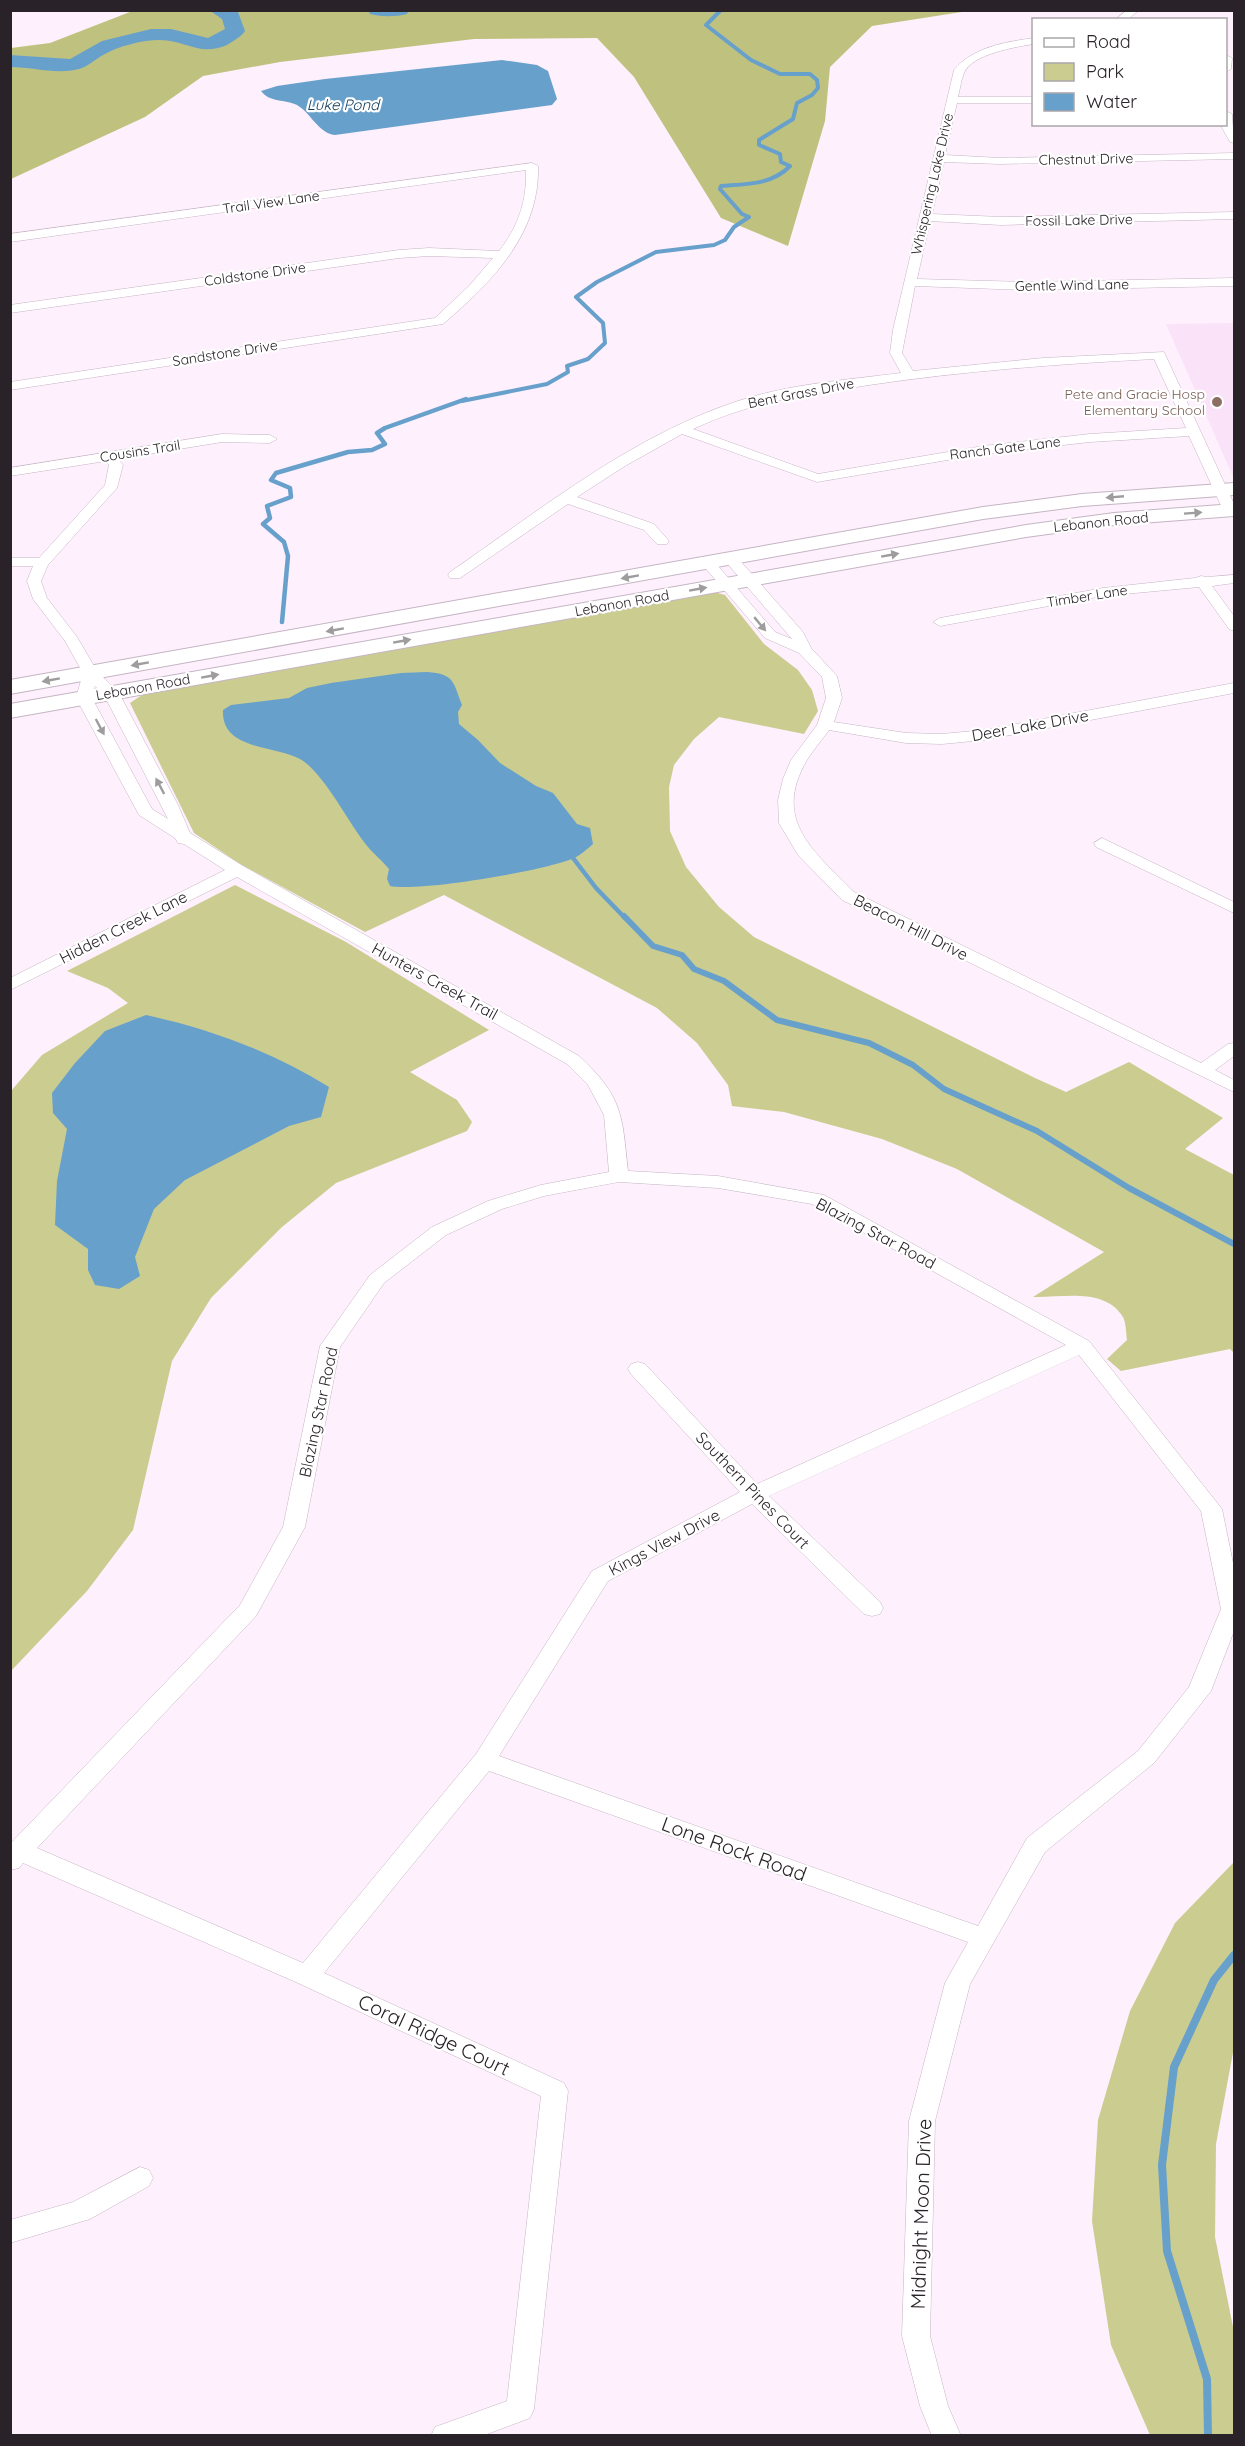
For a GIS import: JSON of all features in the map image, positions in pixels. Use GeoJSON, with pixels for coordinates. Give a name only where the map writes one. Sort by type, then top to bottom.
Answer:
{"type":"FeatureCollection","features":[{"type":"Feature","properties":{"kind":"main road","name":"Lebanon Road"},"geometry":{"type":"LineString","coordinates":[[10,687],[1033,506],[1227,489]]}},
{"type":"Feature","properties":{"kind":"main road","name":"Lebanon Road"},"geometry":{"type":"LineString","coordinates":[[10,711],[1026,531],[1114,519],[1232,510]]}},
{"type":"Feature","properties":{"kind":"street","name":"Whispering Lake Drive"},"geometry":{"type":"LineString","coordinates":[[909,375],[896,353],[937,158],[959,70],[966,63],[1000,46],[1032,41]]}},
{"type":"Feature","properties":{"kind":"street"},"geometry":{"type":"LineString","coordinates":[[951,100],[1032,100]]}},
{"type":"Feature","properties":{"kind":"street"},"geometry":{"type":"LineString","coordinates":[[1227,126],[1234,140]]}},
{"type":"Feature","properties":{"kind":"street","name":"Chestnut Drive"},"geometry":{"type":"LineString","coordinates":[[937,158],[1000,161],[1234,156]]}},
{"type":"Feature","properties":{"kind":"street","name":"Trail View Lane"},"geometry":{"type":"LineString","coordinates":[[10,238],[532,166],[530,201],[523,224],[501,255]]}},
{"type":"Feature","properties":{"kind":"street","name":"Fossil Lake Drive"},"geometry":{"type":"LineString","coordinates":[[924,217],[1000,221],[1234,216]]}},
{"type":"Feature","properties":{"kind":"street","name":"Coldstone Drive"},"geometry":{"type":"LineString","coordinates":[[10,309],[399,254],[440,252],[501,255]]}},
{"type":"Feature","properties":{"kind":"street","name":"Sandstone Drive"},"geometry":{"type":"LineString","coordinates":[[10,386],[440,321],[473,289],[501,255]]}},
{"type":"Feature","properties":{"kind":"street","name":"Gentle Wind Lane"},"geometry":{"type":"LineString","coordinates":[[910,282],[1026,286],[1234,282]]}},
{"type":"Feature","properties":{"kind":"street","name":"Bent Grass Drive"},"geometry":{"type":"LineString","coordinates":[[455,575],[617,465],[726,410],[766,397],[909,375],[1026,363],[1159,355],[1194,432]]}},
{"type":"Feature","properties":{"kind":"street","name":"Ranch Gate Lane"},"geometry":{"type":"LineString","coordinates":[[683,430],[817,477],[983,450],[1090,438],[1194,432]]}},
{"type":"Feature","properties":{"kind":"street"},"geometry":{"type":"LineString","coordinates":[[1194,432],[1227,489],[1232,510]]}},
{"type":"Feature","properties":{"kind":"street","name":"Cousins Trail"},"geometry":{"type":"LineString","coordinates":[[10,472],[222,438],[270,439]]}},
{"type":"Feature","properties":{"kind":"street"},"geometry":{"type":"LineString","coordinates":[[110,457],[116,465],[112,485],[43,562],[36,572],[35,590],[72,640],[91,673],[111,693],[170,805],[184,839]]}},
{"type":"Feature","properties":{"kind":"street"},"geometry":{"type":"LineString","coordinates":[[568,499],[648,527],[662,541]]}},
{"type":"Feature","properties":{"kind":"street","name":"Beacon Hill Drive"},"geometry":{"type":"LineString","coordinates":[[732,559],[798,635],[804,650],[829,676],[834,699],[825,725],[799,760],[786,800],[787,823],[804,851],[827,877],[848,896],[1234,1087]]}},
{"type":"Feature","properties":{"kind":"street"},"geometry":{"type":"LineString","coordinates":[[10,562],[43,562]]}},
{"type":"Feature","properties":{"kind":"street","name":"Beacon Hill Drive"},"geometry":{"type":"LineString","coordinates":[[708,563],[770,635],[804,650]]}},
{"type":"Feature","properties":{"kind":"street","name":"Timber Lane"},"geometry":{"type":"LineString","coordinates":[[940,622],[1103,592],[1201,580],[1234,579]]}},
{"type":"Feature","properties":{"kind":"street"},"geometry":{"type":"LineString","coordinates":[[1201,580],[1234,626]]}},
{"type":"Feature","properties":{"kind":"street"},"geometry":{"type":"LineString","coordinates":[[84,698],[91,673]]}},
{"type":"Feature","properties":{"kind":"street","name":"Deer Lake Drive"},"geometry":{"type":"LineString","coordinates":[[825,725],[906,738],[942,739],[984,735],[1234,688]]}},
{"type":"Feature","properties":{"kind":"street","name":"Hunters Creek Trail"},"geometry":{"type":"LineString","coordinates":[[84,698],[145,812],[184,839],[237,870],[573,1060],[596,1082],[613,1116],[619,1176]]}},
{"type":"Feature","properties":{"kind":"street"},"geometry":{"type":"LineString","coordinates":[[1102,843],[1234,909]]}},
{"type":"Feature","properties":{"kind":"street","name":"Hidden Creek Lane"},"geometry":{"type":"LineString","coordinates":[[10,985],[237,870]]}},
{"type":"Feature","properties":{"kind":"street"},"geometry":{"type":"LineString","coordinates":[[1202,1071],[1234,1048]]}},
{"type":"Feature","properties":{"kind":"street","name":"Blazing Star Road"},"geometry":{"type":"LineString","coordinates":[[15,1856],[248,1610],[294,1527],[330,1346],[377,1279],[439,1232],[495,1205],[542,1191],[619,1176],[718,1182],[817,1199],[1082,1346]]}},
{"type":"Feature","properties":{"kind":"street","name":"Kings View Drive"},"geometry":{"type":"LineString","coordinates":[[307,1976],[484,1760],[600,1576],[754,1494],[1082,1346]]}},
{"type":"Feature","properties":{"kind":"street","name":"Midnight Moon Drive"},"geometry":{"type":"LineString","coordinates":[[948,2436],[934,2406],[916,2336],[922,2121],[958,1983],[1036,1845],[1146,1757],[1199,1691],[1232,1609],[1211,1509],[1082,1346]]}},
{"type":"Feature","properties":{"kind":"street","name":"Southern Pines Court"},"geometry":{"type":"LineString","coordinates":[[638,1369],[754,1494],[872,1608]]}},
{"type":"Feature","properties":{"kind":"street","name":"Lone Rock Road"},"geometry":{"type":"LineString","coordinates":[[484,1760],[984,1938]]}},
{"type":"Feature","properties":{"kind":"street","name":"Coral Ridge Court"},"geometry":{"type":"LineString","coordinates":[[15,1856],[307,1976],[555,2091],[520,2409],[445,2436]]}},
{"type":"Feature","properties":{"kind":"street"},"geometry":{"type":"LineString","coordinates":[[10,2232],[80,2211],[140,2178]]}},
{"type":"Feature","properties":{"kind":"shaded area","name":"Pete and Gracie Hosp Elementary School"},"geometry":{"type":"Polygon","coordinates":[[[1234,323],[1234,479],[1166,324],[1234,323]]]}},
{"type":"Feature","properties":{"kind":"green space"},"geometry":{"type":"Polygon","coordinates":[[[135,10],[968,11],[872,26],[830,67],[825,121],[788,246],[721,218],[634,77],[597,38],[474,39],[280,62],[203,76],[145,117],[11,179],[11,48],[50,43],[135,10]]]}},
{"type":"Feature","properties":{"kind":"green space"},"geometry":{"type":"Polygon","coordinates":[[[714,592],[725,595],[764,644],[798,670],[812,690],[818,711],[804,734],[719,717],[694,739],[674,765],[669,787],[670,831],[686,867],[719,907],[754,937],[1035,1078],[1066,1092],[1129,1062],[1223,1118],[1185,1149],[1234,1175],[1234,1353],[1230,1349],[1121,1371],[1107,1359],[1127,1340],[1124,1319],[1115,1308],[1105,1301],[1082,1296],[1033,1297],[1104,1252],[957,1169],[882,1139],[784,1112],[732,1106],[728,1085],[697,1043],[657,1008],[444,895],[365,932],[240,864],[194,833],[130,703],[142,695],[714,592]]]}},
{"type":"Feature","properties":{"kind":"green space"},"geometry":{"type":"Polygon","coordinates":[[[235,885],[346,942],[489,1030],[410,1072],[457,1100],[472,1122],[467,1131],[336,1183],[282,1227],[211,1298],[172,1361],[133,1530],[87,1591],[11,1671],[11,1091],[42,1055],[128,1003],[108,988],[67,971],[235,885]]]}},
{"type":"Feature","properties":{"kind":"green space"},"geometry":{"type":"Polygon","coordinates":[[[1234,1862],[1234,2047],[1216,2144],[1215,2237],[1234,2332],[1234,2435],[1150,2435],[1111,2345],[1092,2221],[1098,2120],[1130,2011],[1175,1923],[1234,1862]]]}},
{"type":"Feature","properties":{"kind":"water","name":"Luke Pond"},"geometry":{"type":"Polygon","coordinates":[[[502,60],[537,65],[548,71],[557,99],[552,105],[335,135],[324,131],[297,105],[273,99],[261,91],[277,86],[325,79],[502,60]]]}},
{"type":"Feature","properties":{"kind":"water"},"geometry":{"type":"Polygon","coordinates":[[[427,672],[443,675],[452,681],[462,705],[458,712],[459,724],[500,763],[536,786],[553,793],[577,824],[590,828],[593,844],[582,854],[537,869],[482,879],[426,886],[390,886],[387,879],[389,869],[367,846],[326,785],[308,765],[300,759],[240,739],[231,733],[225,723],[223,710],[231,705],[289,698],[307,688],[331,683],[401,673],[427,672]]]}},
{"type":"Feature","properties":{"kind":"water"},"geometry":{"type":"Polygon","coordinates":[[[146,1015],[194,1027],[240,1043],[286,1063],[329,1087],[321,1117],[289,1126],[185,1180],[154,1209],[135,1257],[140,1276],[119,1289],[95,1285],[88,1270],[88,1249],[55,1225],[57,1181],[67,1129],[53,1113],[52,1093],[75,1063],[105,1031],[146,1015]]]}},
{"type":"Feature","properties":{"kind":"waterway"},"geometry":{"type":"LineString","coordinates":[[10,61],[64,66],[82,61],[108,45],[151,34],[171,35],[203,45],[211,44],[235,31],[231,16],[218,10]]}},
{"type":"Feature","properties":{"kind":"waterway"},"geometry":{"type":"LineString","coordinates":[[377,10],[400,10]]}},
{"type":"Feature","properties":{"kind":"waterway"},"geometry":{"type":"LineString","coordinates":[[462,401],[547,384],[568,372],[567,366],[588,359],[605,343],[603,323],[576,297],[597,282],[656,252],[714,245],[725,240],[734,227],[749,217],[742,214],[720,189],[721,186],[767,180],[790,166],[781,162],[780,154],[759,145],[759,140],[793,119],[797,103],[812,95],[818,88],[817,80],[810,74],[780,74],[751,60],[706,25],[721,10]]}},
{"type":"Feature","properties":{"kind":"waterway"},"geometry":{"type":"LineString","coordinates":[[282,622],[288,556],[284,542],[263,524],[270,518],[267,506],[291,497],[290,488],[271,480],[276,473],[348,452],[372,450],[385,444],[377,433],[385,428],[466,399]]}},
{"type":"Feature","properties":{"kind":"waterway"},"geometry":{"type":"LineString","coordinates":[[570,854],[596,888],[625,918]]}},
{"type":"Feature","properties":{"kind":"waterway"},"geometry":{"type":"LineString","coordinates":[[624,916],[653,946],[682,955],[694,969],[724,981],[777,1020],[869,1043],[913,1065],[944,1089],[1037,1131],[1129,1188],[1234,1244]]}},
{"type":"Feature","properties":{"kind":"waterway"},"geometry":{"type":"LineString","coordinates":[[1208,2436],[1207,2379],[1167,2251],[1162,2165],[1174,2067],[1214,1980],[1234,1955]]}},
{"type":"Feature","properties":{"kind":"place","name":"Pete and Gracie Hosp Elementary School"},"geometry":{"type":"Point","coordinates":[1217,402]}}]}
